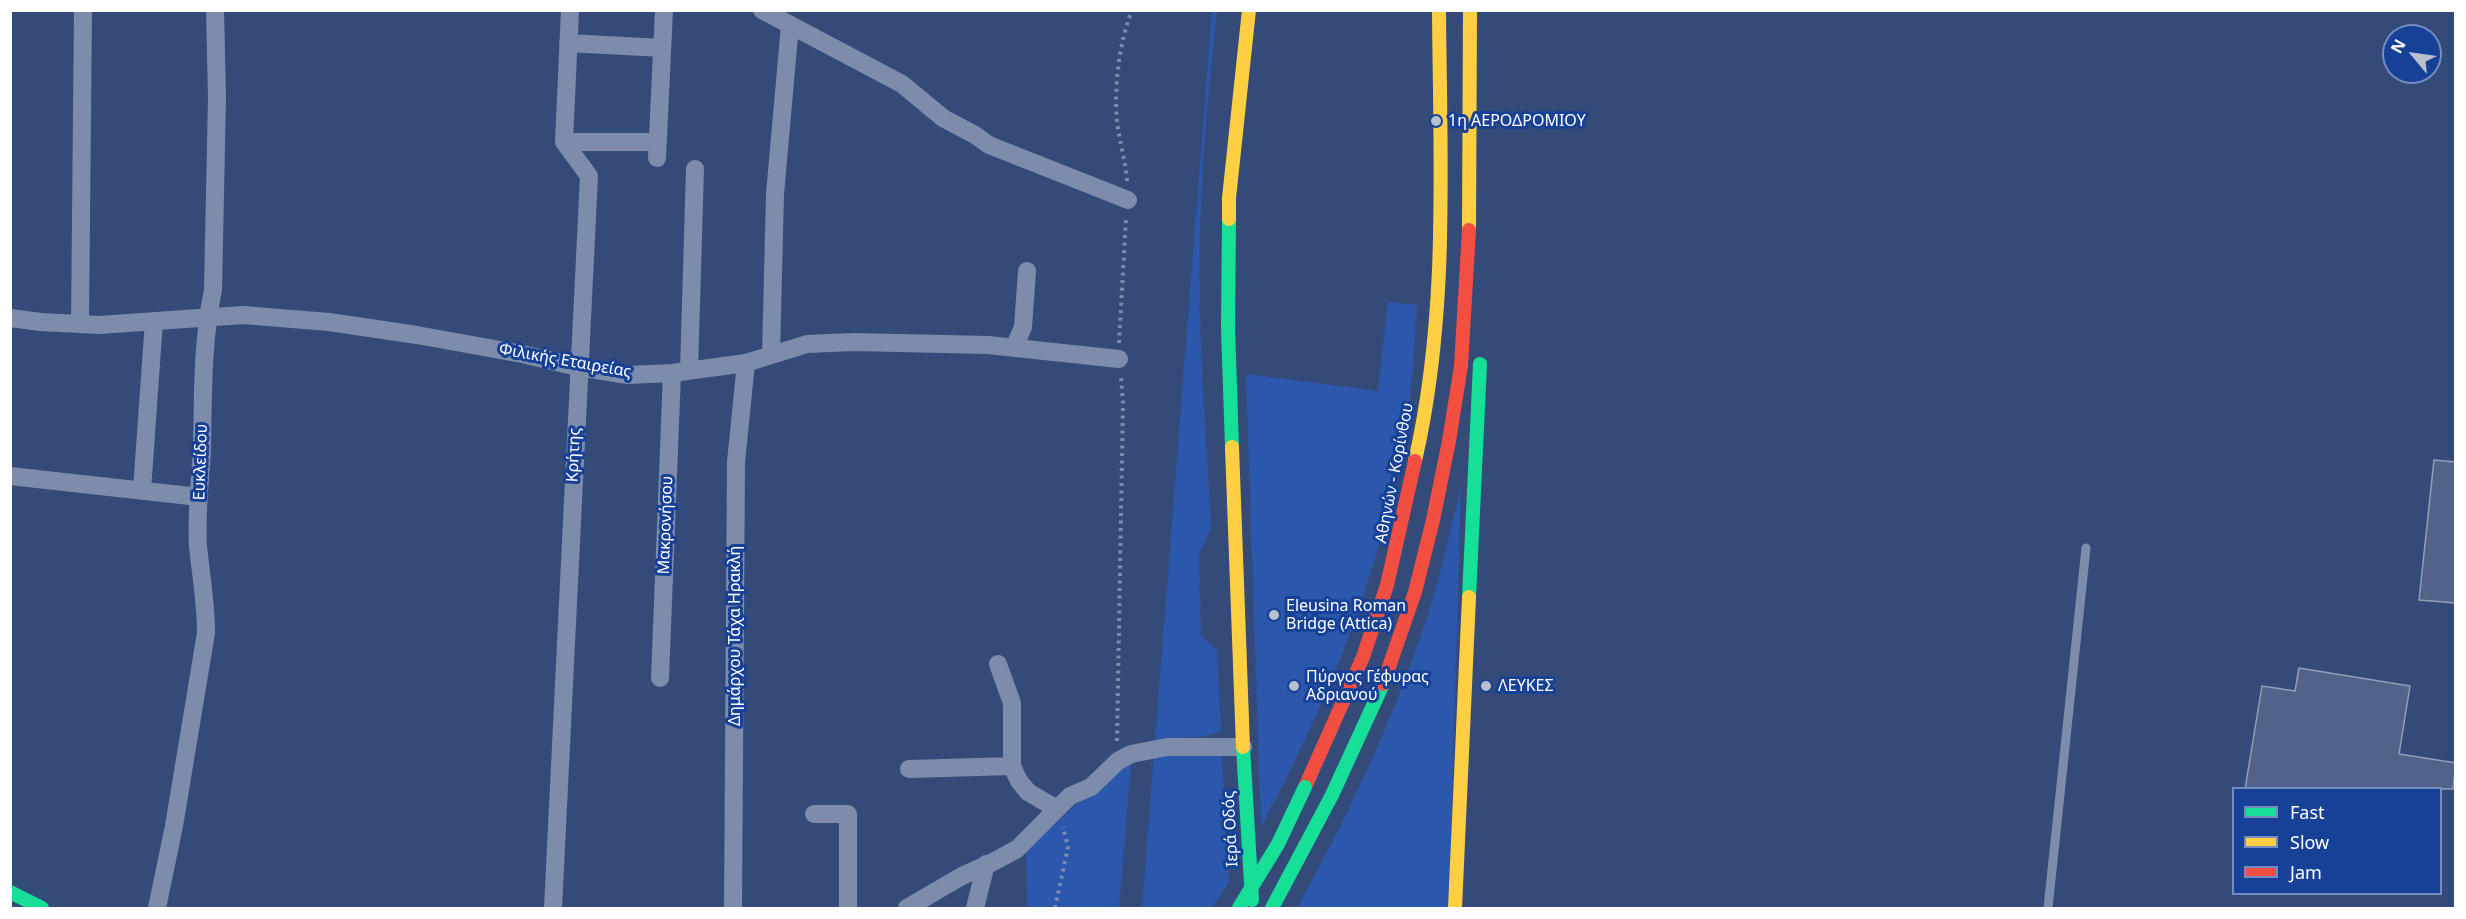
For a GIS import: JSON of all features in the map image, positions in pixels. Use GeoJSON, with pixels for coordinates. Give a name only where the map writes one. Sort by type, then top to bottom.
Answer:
{"type":"FeatureCollection","features":[{"type":"Feature","properties":{"kind":"main road","name":"Ιερά Οδός"},"geometry":{"type":"LineString","coordinates":[[1249,10],[1229,210],[1229,339],[1243,747],[1253,909]]}},
{"type":"Feature","properties":{"kind":"main road","name":"Αθηνών - Κορίνθου"},"geometry":{"type":"LineString","coordinates":[[1239,909],[1278,844],[1305,787],[1363,657],[1388,585],[1420,440],[1432,365],[1440,217],[1439,10]]}},
{"type":"Feature","properties":{"kind":"main road"},"geometry":{"type":"LineString","coordinates":[[1272,909],[1356,747],[1382,688],[1415,592],[1445,464],[1461,366],[1470,216],[1470,10]]}},
{"type":"Feature","properties":{"kind":"main road"},"geometry":{"type":"LineString","coordinates":[[1470,216],[1479,303]]}},
{"type":"Feature","properties":{"kind":"main road"},"geometry":{"type":"LineString","coordinates":[[1455,909],[1481,344]]}},
{"type":"Feature","properties":{"kind":"main road"},"geometry":{"type":"LineString","coordinates":[[10,892],[42,909]]}},
{"type":"Feature","properties":{"kind":"street"},"geometry":{"type":"LineString","coordinates":[[80,324],[82,10]]}},
{"type":"Feature","properties":{"kind":"street","name":"Ευκλείδου"},"geometry":{"type":"LineString","coordinates":[[157,909],[174,826],[206,633],[206,600],[198,546],[207,318],[213,290],[217,96],[215,10]]}},
{"type":"Feature","properties":{"kind":"street"},"geometry":{"type":"LineString","coordinates":[[570,10],[564,142],[657,150],[664,10]]}},
{"type":"Feature","properties":{"kind":"street"},"geometry":{"type":"LineString","coordinates":[[762,10],[902,84],[943,118],[989,145],[1128,200]]}},
{"type":"Feature","properties":{"kind":"street"},"geometry":{"type":"LineString","coordinates":[[771,355],[775,194],[790,25]]}},
{"type":"Feature","properties":{"kind":"street"},"geometry":{"type":"LineString","coordinates":[[568,43],[662,48]]}},
{"type":"Feature","properties":{"kind":"street","name":"Κρήτης"},"geometry":{"type":"LineString","coordinates":[[553,909],[589,176],[564,142]]}},
{"type":"Feature","properties":{"kind":"street","name":"Μακρονήσου"},"geometry":{"type":"LineString","coordinates":[[660,678],[695,169]]}},
{"type":"Feature","properties":{"kind":"street"},"geometry":{"type":"LineString","coordinates":[[1014,348],[1023,327],[1027,271]]}},
{"type":"Feature","properties":{"kind":"street","name":"Φιλικής Εταιρείας"},"geometry":{"type":"LineString","coordinates":[[10,318],[80,324],[243,315],[329,322],[440,339],[628,375],[680,372],[746,363],[807,344],[854,342],[1014,348],[1119,359]]}},
{"type":"Feature","properties":{"kind":"street"},"geometry":{"type":"LineString","coordinates":[[142,490],[154,321]]}},
{"type":"Feature","properties":{"kind":"street","name":"Δημάρχου Τάχα Ηρακλή"},"geometry":{"type":"LineString","coordinates":[[733,909],[736,462],[746,363]]}},
{"type":"Feature","properties":{"kind":"street"},"geometry":{"type":"LineString","coordinates":[[10,476],[199,497]]}},
{"type":"Feature","properties":{"kind":"street"},"geometry":{"type":"LineString","coordinates":[[998,664],[1012,703],[1012,766],[1018,782],[1028,792],[1056,809]]}},
{"type":"Feature","properties":{"kind":"street"},"geometry":{"type":"LineString","coordinates":[[907,909],[962,876],[1017,849],[1070,796],[1091,787],[1118,761],[1131,754],[1167,747],[1243,747]]}},
{"type":"Feature","properties":{"kind":"street"},"geometry":{"type":"LineString","coordinates":[[909,769],[1012,766]]}},
{"type":"Feature","properties":{"kind":"street"},"geometry":{"type":"LineString","coordinates":[[814,814],[848,814],[848,909]]}},
{"type":"Feature","properties":{"kind":"street"},"geometry":{"type":"LineString","coordinates":[[975,909],[986,864]]}},
{"type":"Feature","properties":{"kind":"lane"},"geometry":{"type":"LineString","coordinates":[[2048,909],[2086,548]]}},
{"type":"Feature","properties":{"kind":"path"},"geometry":{"type":"LineString","coordinates":[[1118,761],[1116,706],[1123,403],[1119,359],[1128,200],[1127,172],[1117,122],[1117,86],[1125,27],[1131,10]]}},
{"type":"Feature","properties":{"kind":"path"},"geometry":{"type":"LineString","coordinates":[[1055,909],[1068,847],[1056,809]]}},
{"type":"Feature","properties":{"kind":"shaded area"},"geometry":{"type":"Polygon","coordinates":[[[1212,11],[1217,11],[1204,149],[1199,270],[1202,380],[1211,528],[1199,554],[1201,635],[1217,651],[1221,732],[1205,736],[1155,740],[1212,11]]]}},
{"type":"Feature","properties":{"kind":"shaded area"},"geometry":{"type":"Polygon","coordinates":[[[1388,302],[1417,305],[1410,396],[1389,509],[1355,619],[1335,672],[1261,827],[1246,374],[1378,391],[1388,302]]]}},
{"type":"Feature","properties":{"kind":"shaded area"},"geometry":{"type":"Polygon","coordinates":[[[1461,486],[1449,908],[1297,908],[1353,801],[1401,690],[1433,598],[1461,486]]]}},
{"type":"Feature","properties":{"kind":"shaded area"},"geometry":{"type":"Polygon","coordinates":[[[1154,754],[1222,756],[1229,882],[1212,908],[1142,908],[1154,754]]]}},
{"type":"Feature","properties":{"kind":"shaded area"},"geometry":{"type":"Polygon","coordinates":[[[1131,762],[1119,908],[1028,908],[1026,851],[1080,801],[1131,762]]]}},
{"type":"Feature","properties":{"kind":"building"},"geometry":{"type":"Polygon","coordinates":[[[2434,460],[2456,462],[2456,603],[2419,600],[2434,460]]]}},
{"type":"Feature","properties":{"kind":"building"},"geometry":{"type":"Polygon","coordinates":[[[2299,668],[2410,686],[2399,754],[2456,763],[2453,789],[2442,789],[2442,787],[2245,787],[2262,686],[2295,691],[2299,668]]]}},
{"type":"Feature","properties":{"kind":"traffic: fast"},"geometry":{"type":"LineString","coordinates":[[1229,219],[1228,328],[1232,447]]}},
{"type":"Feature","properties":{"kind":"traffic: fast"},"geometry":{"type":"LineString","coordinates":[[1469,597],[1480,364]]}},
{"type":"Feature","properties":{"kind":"traffic: fast"},"geometry":{"type":"LineString","coordinates":[[1272,908],[1332,795],[1383,684]]}},
{"type":"Feature","properties":{"kind":"traffic: fast"},"geometry":{"type":"LineString","coordinates":[[1243,747],[1252,900]]}},
{"type":"Feature","properties":{"kind":"traffic: fast"},"geometry":{"type":"LineString","coordinates":[[1239,908],[1278,844],[1305,787]]}},
{"type":"Feature","properties":{"kind":"traffic: fast"},"geometry":{"type":"LineString","coordinates":[[10,892],[42,908]]}},
{"type":"Feature","properties":{"kind":"traffic: slow"},"geometry":{"type":"LineString","coordinates":[[1229,219],[1229,198],[1249,10]]}},
{"type":"Feature","properties":{"kind":"traffic: slow"},"geometry":{"type":"LineString","coordinates":[[1415,461],[1426,406],[1438,293],[1441,180],[1439,10]]}},
{"type":"Feature","properties":{"kind":"traffic: slow"},"geometry":{"type":"LineString","coordinates":[[1469,230],[1470,10]]}},
{"type":"Feature","properties":{"kind":"traffic: slow"},"geometry":{"type":"LineString","coordinates":[[1232,447],[1243,747]]}},
{"type":"Feature","properties":{"kind":"traffic: slow"},"geometry":{"type":"LineString","coordinates":[[1455,908],[1469,597]]}},
{"type":"Feature","properties":{"kind":"traffic: jam"},"geometry":{"type":"LineString","coordinates":[[1383,684],[1415,592],[1449,441],[1461,366],[1469,230]]}},
{"type":"Feature","properties":{"kind":"traffic: jam"},"geometry":{"type":"LineString","coordinates":[[1305,787],[1363,657],[1387,585],[1415,461]]}},
{"type":"Feature","properties":{"kind":"place","name":"1η ΑΕΡΟΔΡΟΜΙΟΥ"},"geometry":{"type":"Point","coordinates":[1436,121]}},
{"type":"Feature","properties":{"kind":"place","name":"Eleusina Roman Bridge (Attica)"},"geometry":{"type":"Point","coordinates":[1274,615]}},
{"type":"Feature","properties":{"kind":"place","name":"Πύργος Γέφυρας Αδριανού"},"geometry":{"type":"Point","coordinates":[1294,686]}},
{"type":"Feature","properties":{"kind":"place","name":"ΛΕΥΚΕΣ"},"geometry":{"type":"Point","coordinates":[1486,686]}}]}
